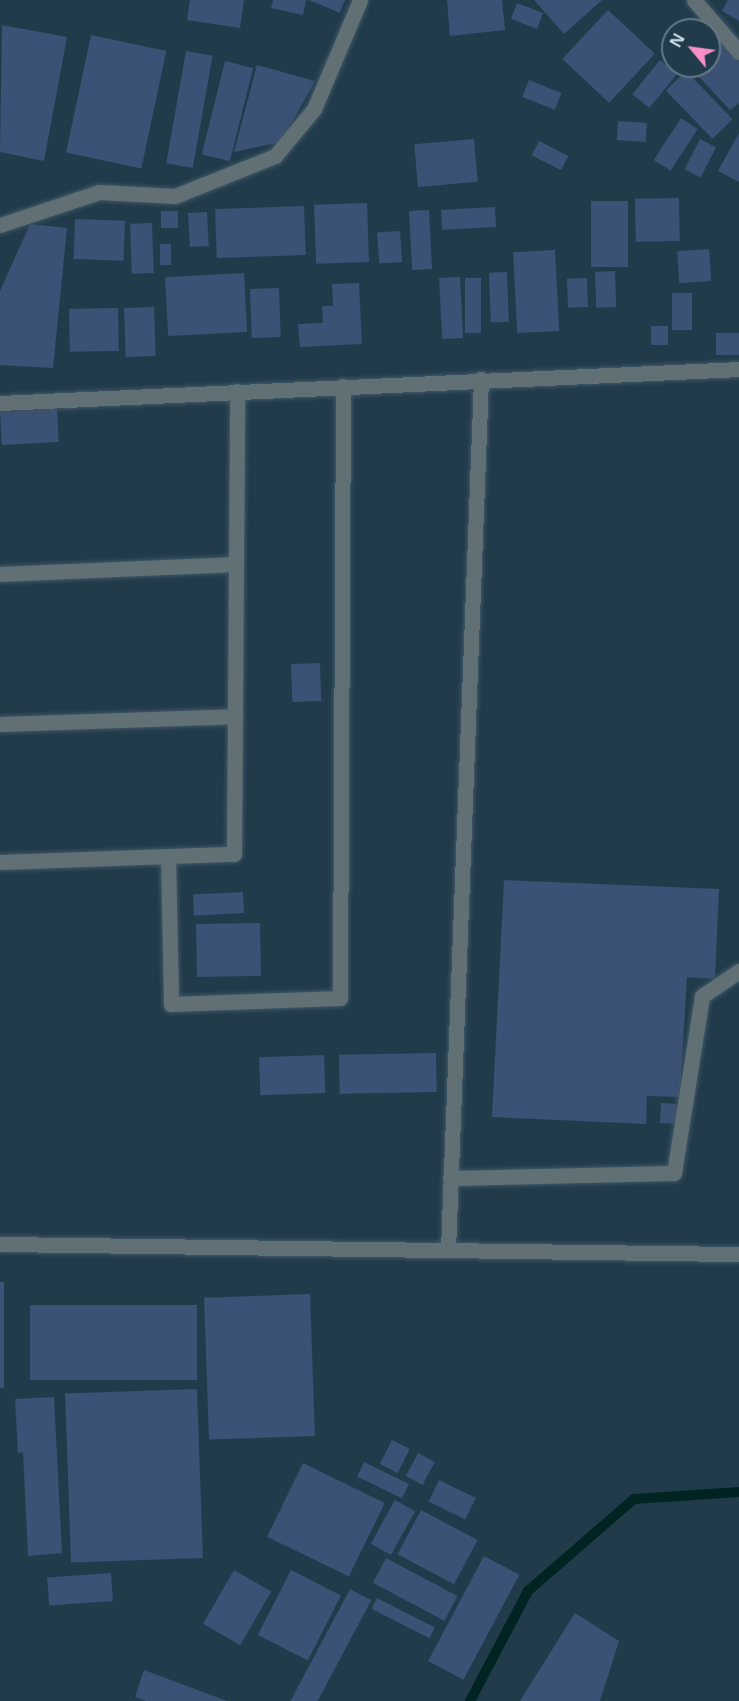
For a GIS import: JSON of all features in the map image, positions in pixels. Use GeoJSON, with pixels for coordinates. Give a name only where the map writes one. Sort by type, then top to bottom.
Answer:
{"type":"FeatureCollection","features":[{"type":"Feature","properties":{"kind":"street"},"geometry":{"type":"LineString","coordinates":[[0,225],[99,192],[175,196],[275,156],[314,110],[360,0]]}},
{"type":"Feature","properties":{"kind":"street"},"geometry":{"type":"LineString","coordinates":[[694,0],[739,52]]}},
{"type":"Feature","properties":{"kind":"street"},"geometry":{"type":"LineString","coordinates":[[0,403],[481,379],[739,369]]}},
{"type":"Feature","properties":{"kind":"street"},"geometry":{"type":"LineString","coordinates":[[448,1250],[481,379]]}},
{"type":"Feature","properties":{"kind":"street"},"geometry":{"type":"LineString","coordinates":[[168,856],[171,1004],[339,998],[343,386]]}},
{"type":"Feature","properties":{"kind":"street"},"geometry":{"type":"LineString","coordinates":[[0,862],[234,854],[237,391]]}},
{"type":"Feature","properties":{"kind":"street"},"geometry":{"type":"LineString","coordinates":[[0,574],[236,564]]}},
{"type":"Feature","properties":{"kind":"street"},"geometry":{"type":"LineString","coordinates":[[0,724],[235,716]]}},
{"type":"Feature","properties":{"kind":"street"},"geometry":{"type":"LineString","coordinates":[[450,1178],[674,1173],[702,996],[739,971]]}},
{"type":"Feature","properties":{"kind":"street"},"geometry":{"type":"LineString","coordinates":[[0,1244],[739,1254]]}},
{"type":"Feature","properties":{"kind":"building"},"geometry":{"type":"Polygon","coordinates":[[[190,0],[244,0],[240,28],[187,20],[190,0]]]}},
{"type":"Feature","properties":{"kind":"building"},"geometry":{"type":"Polygon","coordinates":[[[273,0],[306,0],[303,15],[271,8],[273,0]]]}},
{"type":"Feature","properties":{"kind":"building"},"geometry":{"type":"Polygon","coordinates":[[[309,0],[345,0],[340,13],[309,0]]]}},
{"type":"Feature","properties":{"kind":"building"},"geometry":{"type":"Polygon","coordinates":[[[447,0],[502,0],[505,30],[450,36],[447,0]]]}},
{"type":"Feature","properties":{"kind":"building"},"geometry":{"type":"Polygon","coordinates":[[[534,0],[602,0],[564,34],[534,0]]]}},
{"type":"Feature","properties":{"kind":"building"},"geometry":{"type":"Polygon","coordinates":[[[728,0],[739,0],[739,21],[722,11],[728,0]]]}},
{"type":"Feature","properties":{"kind":"building"},"geometry":{"type":"Polygon","coordinates":[[[517,3],[543,13],[537,29],[511,19],[517,3]]]}},
{"type":"Feature","properties":{"kind":"building"},"geometry":{"type":"Polygon","coordinates":[[[608,10],[655,54],[609,103],[562,59],[608,10]]]}},
{"type":"Feature","properties":{"kind":"building"},"geometry":{"type":"Polygon","coordinates":[[[2,25],[67,37],[44,161],[0,152],[2,25]]]}},
{"type":"Feature","properties":{"kind":"building"},"geometry":{"type":"Polygon","coordinates":[[[91,35],[166,51],[141,168],[66,152],[91,35]]]}},
{"type":"Feature","properties":{"kind":"building"},"geometry":{"type":"Polygon","coordinates":[[[721,39],[739,59],[739,103],[730,110],[700,78],[721,78],[721,39]]]}},
{"type":"Feature","properties":{"kind":"building"},"geometry":{"type":"Polygon","coordinates":[[[186,51],[213,56],[193,168],[166,163],[186,51]]]}},
{"type":"Feature","properties":{"kind":"building"},"geometry":{"type":"Polygon","coordinates":[[[660,60],[661,78],[674,78],[649,108],[632,94],[660,60]]]}},
{"type":"Feature","properties":{"kind":"building"},"geometry":{"type":"Polygon","coordinates":[[[225,61],[253,68],[230,161],[202,154],[225,61]]]}},
{"type":"Feature","properties":{"kind":"building"},"geometry":{"type":"Polygon","coordinates":[[[257,65],[315,81],[281,142],[234,152],[257,65]]]}},
{"type":"Feature","properties":{"kind":"building"},"geometry":{"type":"Polygon","coordinates":[[[679,78],[693,78],[733,119],[712,139],[666,90],[679,78]]]}},
{"type":"Feature","properties":{"kind":"building"},"geometry":{"type":"Polygon","coordinates":[[[529,80],[561,93],[555,110],[522,97],[529,80]]]}},
{"type":"Feature","properties":{"kind":"building"},"geometry":{"type":"Polygon","coordinates":[[[681,118],[698,129],[671,171],[654,160],[681,118]]]}},
{"type":"Feature","properties":{"kind":"building"},"geometry":{"type":"Polygon","coordinates":[[[618,121],[647,123],[646,142],[617,140],[618,121]]]}},
{"type":"Feature","properties":{"kind":"building"},"geometry":{"type":"Polygon","coordinates":[[[739,133],[739,182],[718,171],[739,133]]]}},
{"type":"Feature","properties":{"kind":"building"},"geometry":{"type":"Polygon","coordinates":[[[474,139],[478,182],[418,187],[414,144],[474,139]]]}},
{"type":"Feature","properties":{"kind":"building"},"geometry":{"type":"Polygon","coordinates":[[[700,139],[716,147],[701,177],[685,169],[700,139]]]}},
{"type":"Feature","properties":{"kind":"building"},"geometry":{"type":"Polygon","coordinates":[[[539,141],[568,156],[561,170],[532,155],[539,141]]]}},
{"type":"Feature","properties":{"kind":"building"},"geometry":{"type":"Polygon","coordinates":[[[679,198],[680,241],[636,242],[635,199],[679,198]]]}},
{"type":"Feature","properties":{"kind":"building"},"geometry":{"type":"Polygon","coordinates":[[[591,201],[628,201],[628,267],[591,267],[591,201]]]}},
{"type":"Feature","properties":{"kind":"building"},"geometry":{"type":"Polygon","coordinates":[[[367,203],[369,262],[316,264],[314,205],[367,203]]]}},
{"type":"Feature","properties":{"kind":"building"},"geometry":{"type":"Polygon","coordinates":[[[304,206],[306,255],[217,258],[215,209],[304,206]]]}},
{"type":"Feature","properties":{"kind":"building"},"geometry":{"type":"Polygon","coordinates":[[[495,207],[496,227],[442,230],[441,210],[495,207]]]}},
{"type":"Feature","properties":{"kind":"building"},"geometry":{"type":"Polygon","coordinates":[[[429,210],[432,269],[412,270],[409,211],[429,210]]]}},
{"type":"Feature","properties":{"kind":"building"},"geometry":{"type":"Polygon","coordinates":[[[161,211],[178,211],[178,228],[161,228],[161,211]]]}},
{"type":"Feature","properties":{"kind":"building"},"geometry":{"type":"Polygon","coordinates":[[[207,212],[209,246],[190,247],[188,213],[207,212]]]}},
{"type":"Feature","properties":{"kind":"building"},"geometry":{"type":"Polygon","coordinates":[[[75,219],[125,221],[124,261],[74,259],[75,219]]]}},
{"type":"Feature","properties":{"kind":"building"},"geometry":{"type":"Polygon","coordinates":[[[152,223],[154,273],[132,274],[130,224],[152,223]]]}},
{"type":"Feature","properties":{"kind":"building"},"geometry":{"type":"Polygon","coordinates":[[[30,224],[67,228],[53,368],[0,365],[0,291],[30,224]]]}},
{"type":"Feature","properties":{"kind":"building"},"geometry":{"type":"Polygon","coordinates":[[[400,231],[402,262],[379,264],[377,233],[400,231]]]}},
{"type":"Feature","properties":{"kind":"building"},"geometry":{"type":"Polygon","coordinates":[[[160,244],[171,244],[171,265],[160,265],[160,244]]]}},
{"type":"Feature","properties":{"kind":"building"},"geometry":{"type":"Polygon","coordinates":[[[709,249],[711,281],[679,283],[677,251],[709,249]]]}},
{"type":"Feature","properties":{"kind":"building"},"geometry":{"type":"Polygon","coordinates":[[[555,250],[559,331],[517,333],[513,252],[555,250]]]}},
{"type":"Feature","properties":{"kind":"building"},"geometry":{"type":"Polygon","coordinates":[[[615,271],[616,307],[596,308],[595,272],[615,271]]]}},
{"type":"Feature","properties":{"kind":"building"},"geometry":{"type":"Polygon","coordinates":[[[507,272],[509,322],[491,323],[489,273],[507,272]]]}},
{"type":"Feature","properties":{"kind":"building"},"geometry":{"type":"Polygon","coordinates":[[[244,273],[247,332],[168,336],[165,277],[244,273]]]}},
{"type":"Feature","properties":{"kind":"building"},"geometry":{"type":"Polygon","coordinates":[[[460,277],[463,338],[442,339],[439,278],[460,277]]]}},
{"type":"Feature","properties":{"kind":"building"},"geometry":{"type":"Polygon","coordinates":[[[465,278],[481,278],[481,333],[465,333],[465,278]]]}},
{"type":"Feature","properties":{"kind":"building"},"geometry":{"type":"Polygon","coordinates":[[[587,278],[588,307],[568,308],[567,279],[587,278]]]}},
{"type":"Feature","properties":{"kind":"building"},"geometry":{"type":"Polygon","coordinates":[[[359,283],[362,344],[300,347],[298,324],[323,323],[322,306],[333,306],[332,284],[359,283]]]}},
{"type":"Feature","properties":{"kind":"building"},"geometry":{"type":"Polygon","coordinates":[[[279,288],[281,337],[252,338],[250,289],[279,288]]]}},
{"type":"Feature","properties":{"kind":"building"},"geometry":{"type":"Polygon","coordinates":[[[672,293],[692,293],[692,330],[672,330],[672,293]]]}},
{"type":"Feature","properties":{"kind":"building"},"geometry":{"type":"Polygon","coordinates":[[[154,307],[156,356],[126,357],[124,308],[154,307]]]}},
{"type":"Feature","properties":{"kind":"building"},"geometry":{"type":"Polygon","coordinates":[[[118,308],[119,351],[70,352],[69,309],[118,308]]]}},
{"type":"Feature","properties":{"kind":"building"},"geometry":{"type":"Polygon","coordinates":[[[651,326],[668,326],[668,345],[651,345],[651,326]]]}},
{"type":"Feature","properties":{"kind":"building"},"geometry":{"type":"Polygon","coordinates":[[[716,333],[739,333],[739,355],[716,355],[716,333]]]}},
{"type":"Feature","properties":{"kind":"building"},"geometry":{"type":"Polygon","coordinates":[[[57,409],[59,442],[2,445],[0,412],[57,409]]]}},
{"type":"Feature","properties":{"kind":"building"},"geometry":{"type":"Polygon","coordinates":[[[320,663],[321,701],[292,702],[291,664],[320,663]]]}},
{"type":"Feature","properties":{"kind":"building"},"geometry":{"type":"Polygon","coordinates":[[[504,880],[719,889],[715,979],[687,977],[680,1097],[647,1096],[646,1124],[492,1117],[504,880]]]}},
{"type":"Feature","properties":{"kind":"building"},"geometry":{"type":"Polygon","coordinates":[[[243,892],[244,913],[194,916],[193,895],[243,892]]]}},
{"type":"Feature","properties":{"kind":"building"},"geometry":{"type":"Polygon","coordinates":[[[260,923],[261,976],[197,977],[196,924],[260,923]]]}},
{"type":"Feature","properties":{"kind":"building"},"geometry":{"type":"Polygon","coordinates":[[[436,1053],[437,1092],[340,1094],[339,1055],[436,1053]]]}},
{"type":"Feature","properties":{"kind":"building"},"geometry":{"type":"Polygon","coordinates":[[[324,1055],[325,1093],[260,1095],[259,1057],[324,1055]]]}},
{"type":"Feature","properties":{"kind":"building"},"geometry":{"type":"Polygon","coordinates":[[[661,1103],[679,1104],[678,1124],[660,1123],[661,1103]]]}},
{"type":"Feature","properties":{"kind":"building"},"geometry":{"type":"Polygon","coordinates":[[[0,1282],[4,1282],[4,1388],[0,1388],[0,1282]]]}},
{"type":"Feature","properties":{"kind":"building"},"geometry":{"type":"Polygon","coordinates":[[[310,1294],[315,1436],[209,1440],[204,1298],[310,1294]]]}},
{"type":"Feature","properties":{"kind":"building"},"geometry":{"type":"Polygon","coordinates":[[[30,1305],[197,1305],[197,1380],[30,1380],[30,1305]]]}},
{"type":"Feature","properties":{"kind":"building"},"geometry":{"type":"Polygon","coordinates":[[[197,1389],[203,1558],[71,1563],[65,1394],[197,1389]]]}},
{"type":"Feature","properties":{"kind":"building"},"geometry":{"type":"Polygon","coordinates":[[[54,1397],[62,1553],[28,1556],[23,1452],[18,1453],[15,1399],[54,1397]]]}},
{"type":"Feature","properties":{"kind":"building"},"geometry":{"type":"Polygon","coordinates":[[[392,1440],[410,1449],[398,1473],[380,1464],[392,1440]]]}},
{"type":"Feature","properties":{"kind":"building"},"geometry":{"type":"Polygon","coordinates":[[[418,1453],[435,1462],[423,1485],[406,1476],[418,1453]]]}},
{"type":"Feature","properties":{"kind":"building"},"geometry":{"type":"Polygon","coordinates":[[[364,1462],[409,1484],[402,1498],[357,1476],[364,1462]]]}},
{"type":"Feature","properties":{"kind":"building"},"geometry":{"type":"Polygon","coordinates":[[[303,1463],[385,1503],[349,1577],[267,1537],[303,1463]]]}},
{"type":"Feature","properties":{"kind":"building"},"geometry":{"type":"Polygon","coordinates":[[[439,1480],[476,1498],[465,1520],[428,1502],[439,1480]]]}},
{"type":"Feature","properties":{"kind":"building"},"geometry":{"type":"Polygon","coordinates":[[[395,1500],[415,1511],[391,1555],[371,1544],[395,1500]]]}},
{"type":"Feature","properties":{"kind":"building"},"geometry":{"type":"Polygon","coordinates":[[[421,1510],[478,1540],[454,1584],[398,1554],[421,1510]]]}},
{"type":"Feature","properties":{"kind":"building"},"geometry":{"type":"Polygon","coordinates":[[[484,1556],[519,1575],[463,1680],[428,1661],[484,1556]]]}},
{"type":"Feature","properties":{"kind":"building"},"geometry":{"type":"Polygon","coordinates":[[[386,1558],[458,1596],[444,1621],[373,1583],[386,1558]]]}},
{"type":"Feature","properties":{"kind":"building"},"geometry":{"type":"Polygon","coordinates":[[[234,1570],[271,1592],[240,1645],[203,1624],[234,1570]]]}},
{"type":"Feature","properties":{"kind":"building"},"geometry":{"type":"Polygon","coordinates":[[[291,1570],[341,1595],[308,1660],[258,1635],[291,1570]]]}},
{"type":"Feature","properties":{"kind":"building"},"geometry":{"type":"Polygon","coordinates":[[[111,1573],[113,1601],[49,1605],[47,1577],[111,1573]]]}},
{"type":"Feature","properties":{"kind":"building"},"geometry":{"type":"Polygon","coordinates":[[[350,1589],[371,1600],[318,1701],[290,1701],[350,1589]]]}},
{"type":"Feature","properties":{"kind":"building"},"geometry":{"type":"Polygon","coordinates":[[[377,1598],[435,1628],[429,1638],[372,1609],[377,1598]]]}},
{"type":"Feature","properties":{"kind":"building"},"geometry":{"type":"Polygon","coordinates":[[[575,1613],[619,1641],[600,1701],[520,1701],[575,1613]]]}},
{"type":"Feature","properties":{"kind":"building"},"geometry":{"type":"Polygon","coordinates":[[[144,1670],[227,1701],[146,1701],[135,1697],[144,1670]]]}},
{"type":"Feature","properties":{"kind":"waterway"},"geometry":{"type":"LineString","coordinates":[[470,1701],[528,1591],[634,1499],[739,1492]]}}]}
